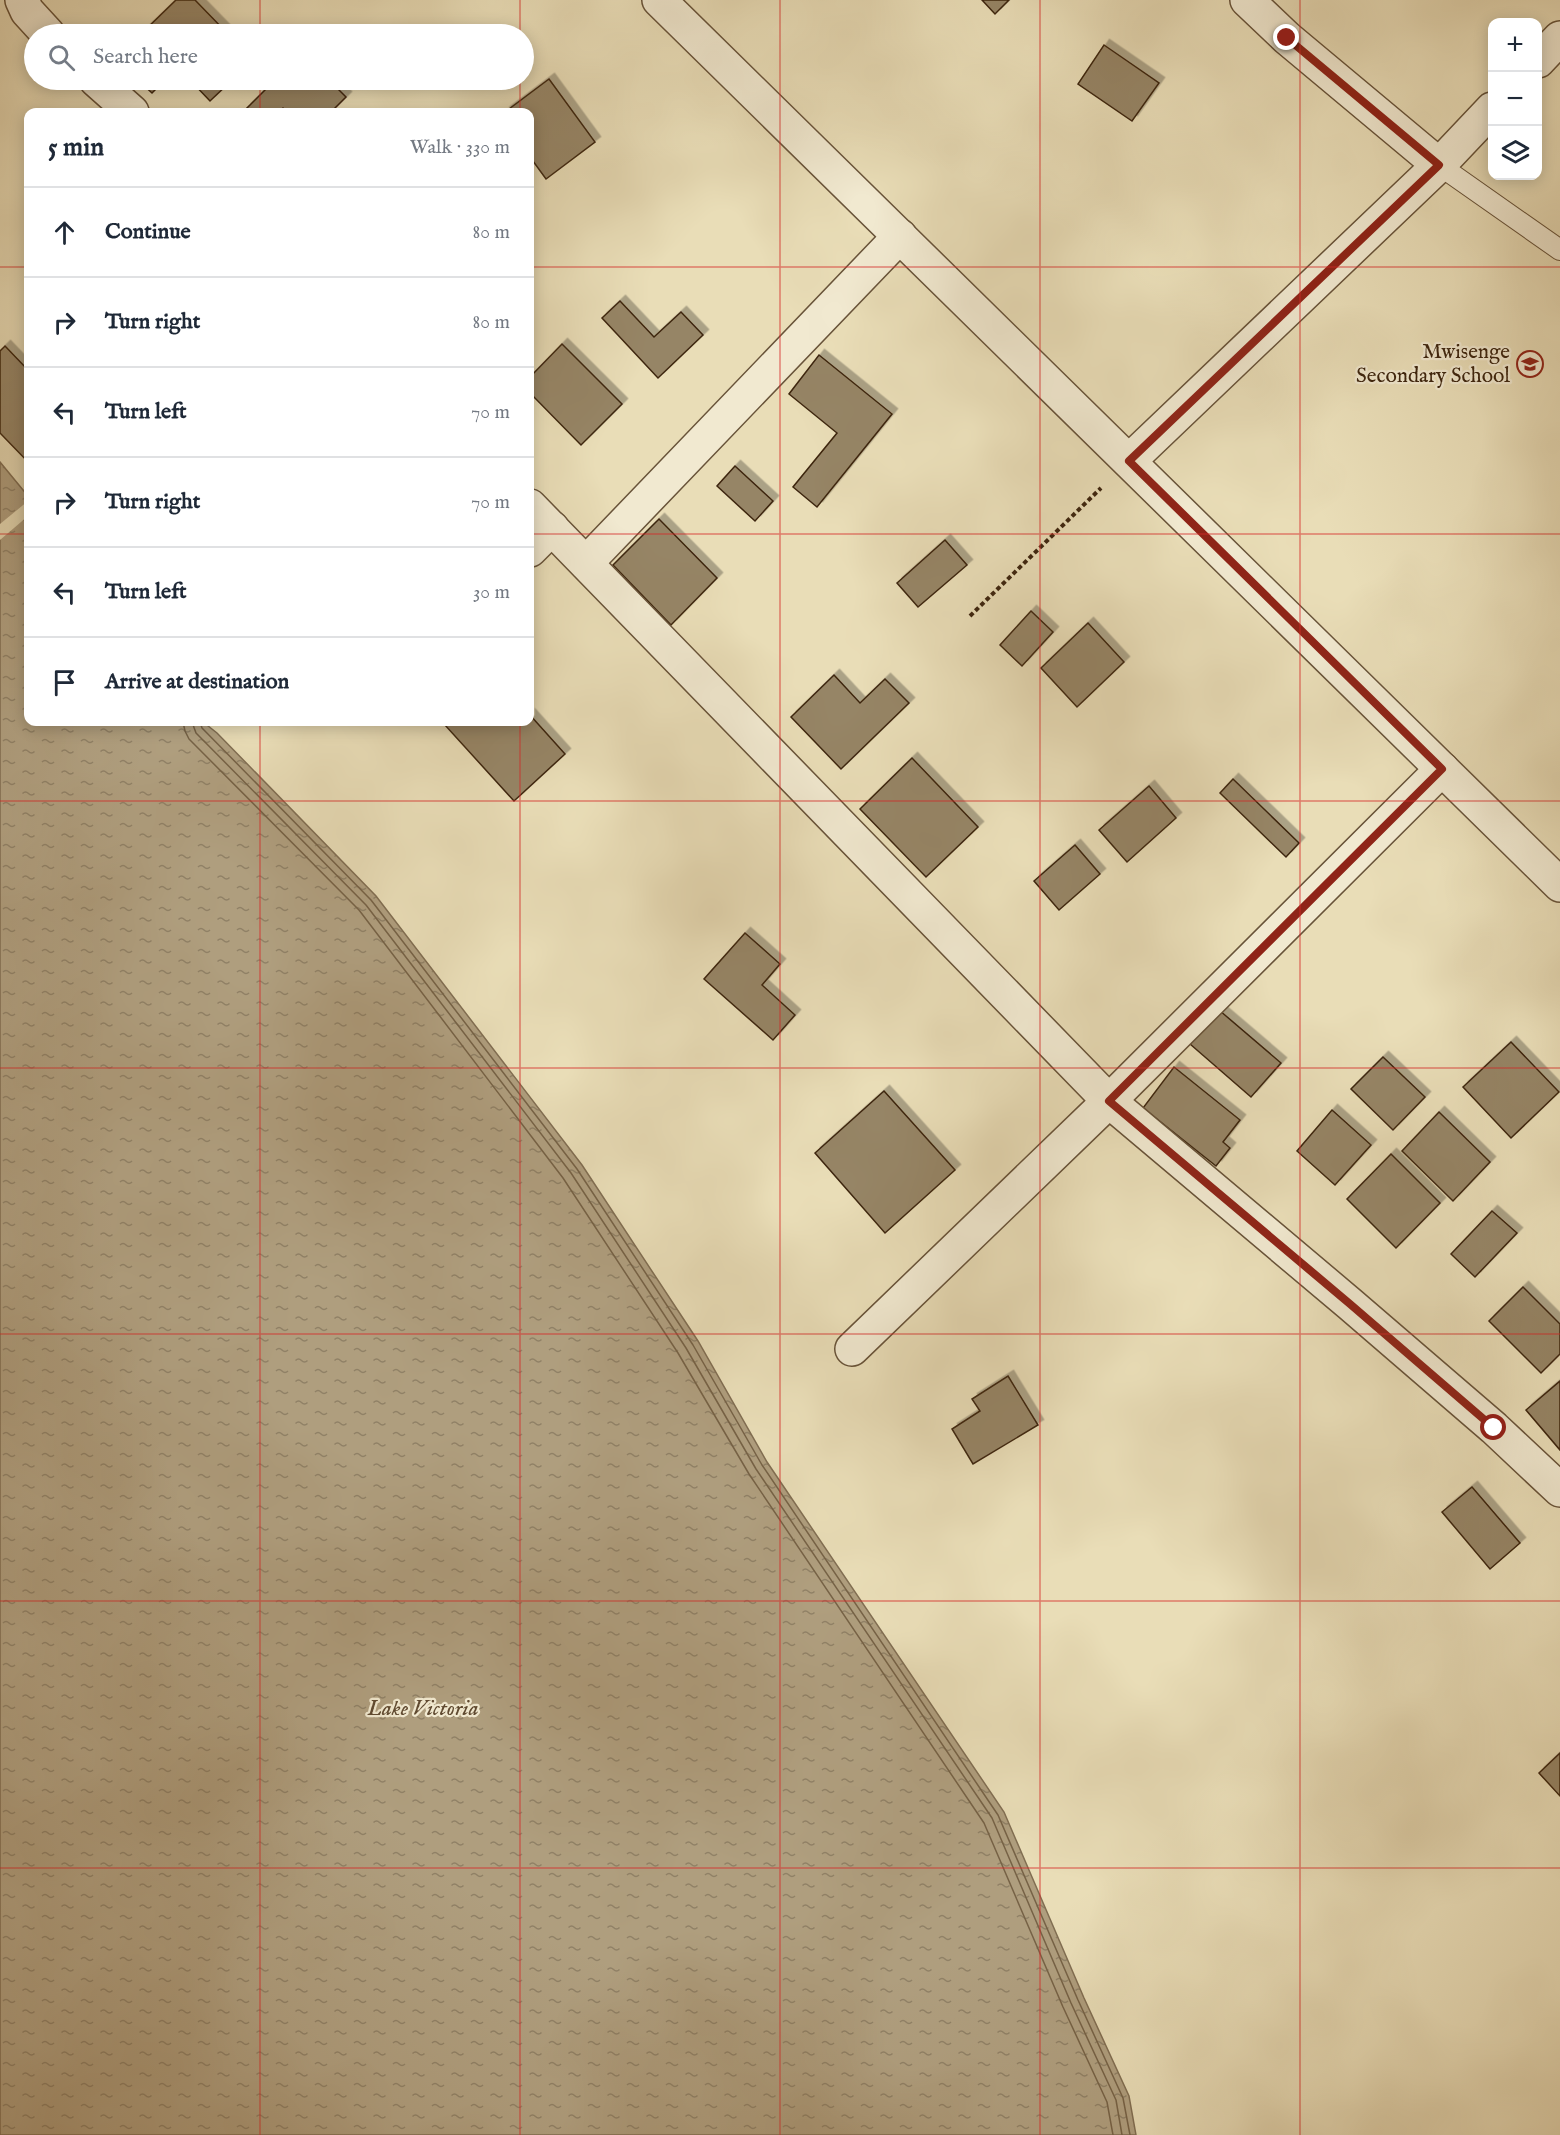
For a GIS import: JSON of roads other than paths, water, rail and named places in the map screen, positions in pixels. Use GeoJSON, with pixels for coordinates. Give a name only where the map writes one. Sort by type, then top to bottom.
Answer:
{"type":"FeatureCollection","features":[{"type":"Feature","properties":{"kind":"street"},"geometry":{"type":"LineString","coordinates":[[22,0],[27,11],[39,24]]}},
{"type":"Feature","properties":{"kind":"street"},"geometry":{"type":"LineString","coordinates":[[659,0],[1560,885]]}},
{"type":"Feature","properties":{"kind":"street"},"geometry":{"type":"LineString","coordinates":[[1247,0],[1287,38],[1439,165]]}},
{"type":"Feature","properties":{"kind":"street"},"geometry":{"type":"LineString","coordinates":[[1542,57],[1560,38]]}},
{"type":"Feature","properties":{"kind":"street"},"geometry":{"type":"LineString","coordinates":[[107,90],[128,108]]}},
{"type":"Feature","properties":{"kind":"street"},"geometry":{"type":"LineString","coordinates":[[1129,461],[1439,165],[1488,113]]}},
{"type":"Feature","properties":{"kind":"street"},"geometry":{"type":"LineString","coordinates":[[586,563],[900,236]]}},
{"type":"Feature","properties":{"kind":"street"},"geometry":{"type":"LineString","coordinates":[[537,528],[586,563],[1109,1101],[1494,1428],[1560,1490]]}},
{"type":"Feature","properties":{"kind":"street"},"geometry":{"type":"LineString","coordinates":[[852,1349],[1109,1101],[1442,769]]}},
{"type":"Feature","properties":{"kind":"lane"},"geometry":{"type":"LineString","coordinates":[[1439,165],[1560,250]]}},
{"type":"Feature","properties":{"kind":"water","name":"Lake Victoria"},"geometry":{"type":"Polygon","coordinates":[[[0,462],[24,491],[24,726],[208,726],[376,896],[582,1165],[698,1341],[767,1462],[1004,1812],[1129,2096],[1136,2135],[0,2135],[0,462]]]}},
{"type":"Feature","properties":{"kind":"place","name":"Mwisenge Secondary School"},"geometry":{"type":"Point","coordinates":[1530,364]}}]}
